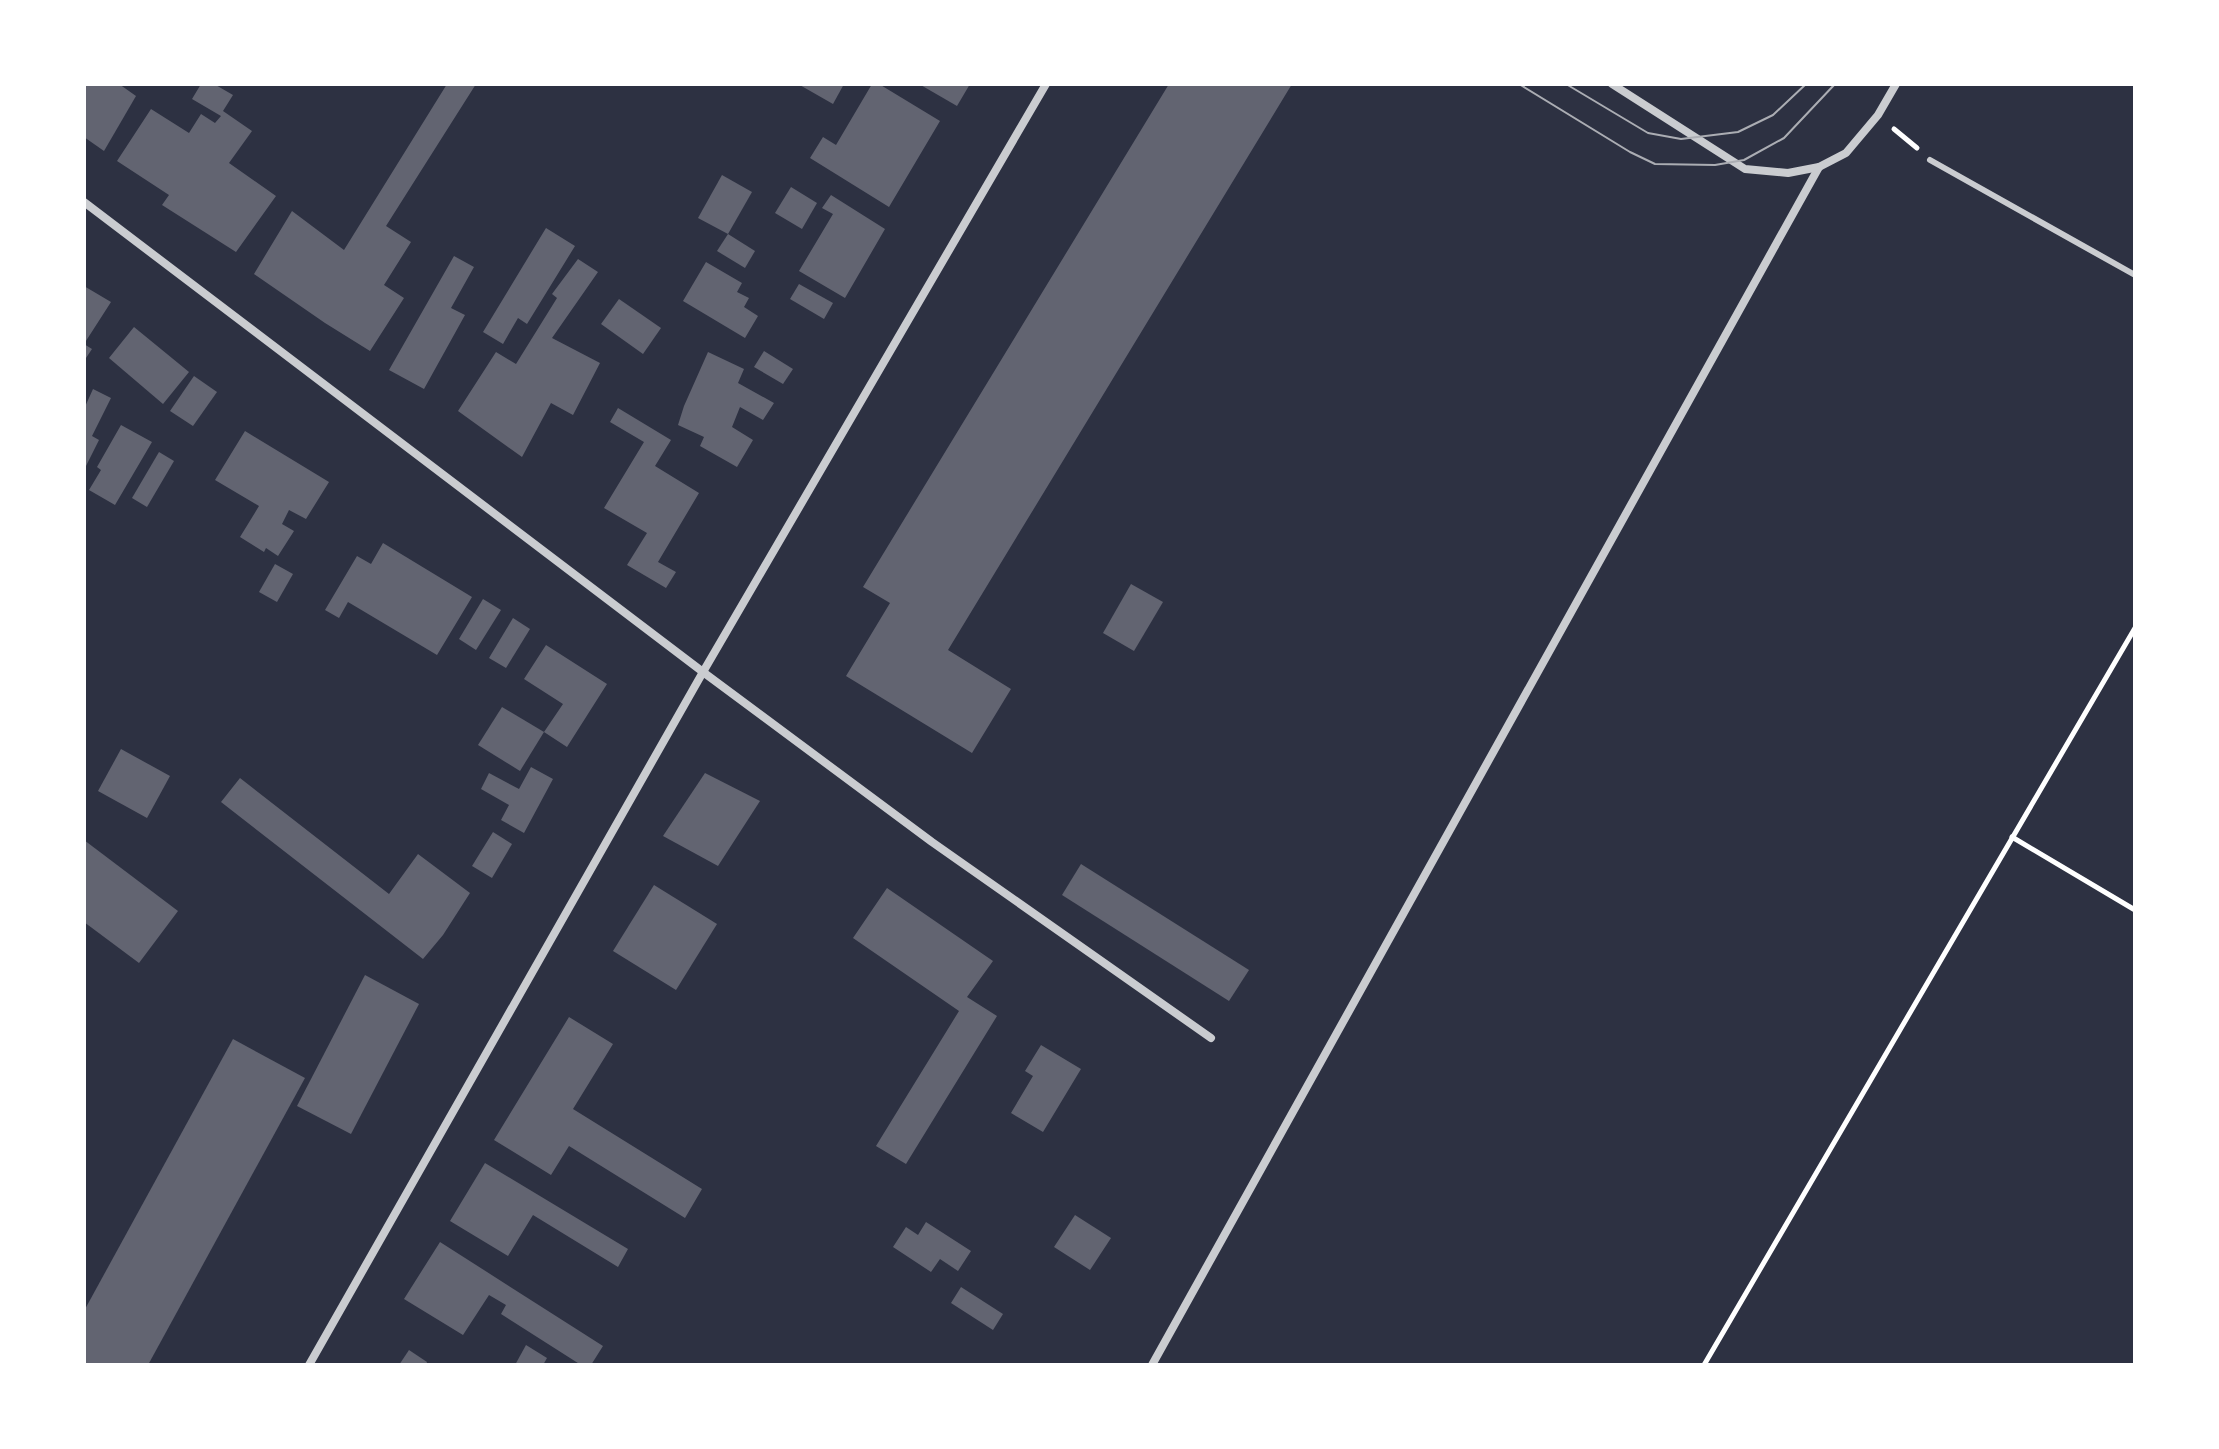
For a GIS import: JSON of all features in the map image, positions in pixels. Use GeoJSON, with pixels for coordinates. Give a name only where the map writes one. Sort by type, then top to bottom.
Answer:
{"type":"FeatureCollection","features":[{"type":"Feature","properties":{"kind":"street"},"geometry":{"type":"LineString","coordinates":[[309,1365],[703,672],[1046,84]]}},
{"type":"Feature","properties":{"kind":"street"},"geometry":{"type":"LineString","coordinates":[[1612,84],[1745,169],[1788,173],[1819,167],[1846,153],[1878,115],[1896,84]]}},
{"type":"Feature","properties":{"kind":"street"},"geometry":{"type":"LineString","coordinates":[[1152,1365],[1819,167]]}},
{"type":"Feature","properties":{"kind":"street"},"geometry":{"type":"LineString","coordinates":[[84,202],[932,842],[1211,1038]]}},
{"type":"Feature","properties":{"kind":"lane"},"geometry":{"type":"LineString","coordinates":[[1930,160],[2135,275]]}},
{"type":"Feature","properties":{"kind":"path"},"geometry":{"type":"LineString","coordinates":[[1878,115],[1930,160]]}},
{"type":"Feature","properties":{"kind":"path"},"geometry":{"type":"LineString","coordinates":[[1704,1365],[2135,628]]}},
{"type":"Feature","properties":{"kind":"path"},"geometry":{"type":"LineString","coordinates":[[2012,837],[2135,910]]}},
{"type":"Feature","properties":{"kind":"building"},"geometry":{"type":"Polygon","coordinates":[[[84,84],[119,84],[136,96],[104,151],[84,137],[84,84]]]}},
{"type":"Feature","properties":{"kind":"building"},"geometry":{"type":"Polygon","coordinates":[[[201,84],[214,84],[233,95],[223,111],[252,131],[229,163],[276,196],[236,252],[162,205],[169,195],[117,161],[151,109],[189,133],[201,114],[215,123],[221,116],[192,99],[201,84]]]}},
{"type":"Feature","properties":{"kind":"building"},"geometry":{"type":"Polygon","coordinates":[[[447,84],[476,84],[386,226],[411,242],[384,285],[404,298],[370,351],[254,274],[292,211],[344,250],[447,84]]]}},
{"type":"Feature","properties":{"kind":"building"},"geometry":{"type":"Polygon","coordinates":[[[798,84],[844,84],[833,104],[798,84]]]}},
{"type":"Feature","properties":{"kind":"building"},"geometry":{"type":"Polygon","coordinates":[[[872,84],[879,84],[940,121],[889,207],[810,158],[823,137],[836,145],[872,84]]]}},
{"type":"Feature","properties":{"kind":"building"},"geometry":{"type":"Polygon","coordinates":[[[919,84],[970,84],[957,106],[919,84]]]}},
{"type":"Feature","properties":{"kind":"building"},"geometry":{"type":"Polygon","coordinates":[[[1169,84],[1292,84],[948,650],[1011,689],[972,753],[846,676],[890,603],[863,587],[1169,84]]]}},
{"type":"Feature","properties":{"kind":"building"},"geometry":{"type":"Polygon","coordinates":[[[722,175],[752,192],[728,234],[698,218],[722,175]]]}},
{"type":"Feature","properties":{"kind":"building"},"geometry":{"type":"Polygon","coordinates":[[[791,187],[817,203],[802,229],[775,213],[791,187]]]}},
{"type":"Feature","properties":{"kind":"building"},"geometry":{"type":"Polygon","coordinates":[[[831,195],[885,229],[845,298],[799,271],[833,214],[822,208],[831,195]]]}},
{"type":"Feature","properties":{"kind":"building"},"geometry":{"type":"Polygon","coordinates":[[[546,228],[575,246],[527,324],[518,318],[503,344],[483,332],[546,228]]]}},
{"type":"Feature","properties":{"kind":"building"},"geometry":{"type":"Polygon","coordinates":[[[728,234],[755,251],[745,268],[717,251],[728,234]]]}},
{"type":"Feature","properties":{"kind":"building"},"geometry":{"type":"Polygon","coordinates":[[[454,256],[474,267],[451,308],[465,315],[424,389],[389,370],[454,256]]]}},
{"type":"Feature","properties":{"kind":"building"},"geometry":{"type":"Polygon","coordinates":[[[578,259],[598,272],[552,338],[600,363],[573,415],[551,403],[522,457],[458,411],[496,352],[516,364],[557,298],[552,294],[578,259]]]}},
{"type":"Feature","properties":{"kind":"building"},"geometry":{"type":"Polygon","coordinates":[[[706,262],[742,283],[737,292],[749,298],[744,307],[758,316],[745,338],[683,301],[706,262]]]}},
{"type":"Feature","properties":{"kind":"building"},"geometry":{"type":"Polygon","coordinates":[[[799,284],[833,303],[824,319],[790,299],[799,284]]]}},
{"type":"Feature","properties":{"kind":"building"},"geometry":{"type":"Polygon","coordinates":[[[84,286],[111,302],[84,344],[84,286]]]}},
{"type":"Feature","properties":{"kind":"building"},"geometry":{"type":"Polygon","coordinates":[[[619,299],[661,328],[643,354],[601,324],[619,299]]]}},
{"type":"Feature","properties":{"kind":"building"},"geometry":{"type":"Polygon","coordinates":[[[134,327],[189,372],[163,404],[109,358],[134,327]]]}},
{"type":"Feature","properties":{"kind":"building"},"geometry":{"type":"Polygon","coordinates":[[[84,344],[92,349],[84,361],[84,344]]]}},
{"type":"Feature","properties":{"kind":"building"},"geometry":{"type":"Polygon","coordinates":[[[764,351],[793,369],[783,384],[754,367],[764,351]]]}},
{"type":"Feature","properties":{"kind":"building"},"geometry":{"type":"Polygon","coordinates":[[[708,352],[744,369],[738,383],[774,403],[763,420],[740,407],[732,427],[753,440],[737,467],[700,446],[704,437],[678,425],[708,352]]]}},
{"type":"Feature","properties":{"kind":"building"},"geometry":{"type":"Polygon","coordinates":[[[194,376],[217,392],[193,426],[170,411],[194,376]]]}},
{"type":"Feature","properties":{"kind":"building"},"geometry":{"type":"Polygon","coordinates":[[[93,389],[111,398],[92,436],[99,440],[84,470],[84,409],[93,389]]]}},
{"type":"Feature","properties":{"kind":"building"},"geometry":{"type":"Polygon","coordinates":[[[618,408],[671,440],[655,466],[699,493],[658,562],[676,572],[666,588],[627,565],[647,533],[604,508],[644,442],[610,422],[618,408]]]}},
{"type":"Feature","properties":{"kind":"building"},"geometry":{"type":"Polygon","coordinates":[[[121,425],[152,442],[115,505],[89,490],[101,470],[97,467],[121,425]]]}},
{"type":"Feature","properties":{"kind":"building"},"geometry":{"type":"Polygon","coordinates":[[[245,431],[329,482],[306,519],[289,510],[282,524],[294,531],[278,556],[266,548],[264,552],[240,537],[259,506],[215,480],[245,431]]]}},
{"type":"Feature","properties":{"kind":"building"},"geometry":{"type":"Polygon","coordinates":[[[159,452],[174,461],[147,507],[132,498],[159,452]]]}},
{"type":"Feature","properties":{"kind":"building"},"geometry":{"type":"Polygon","coordinates":[[[383,543],[472,597],[437,655],[348,602],[339,618],[325,610],[357,556],[371,564],[383,543]]]}},
{"type":"Feature","properties":{"kind":"building"},"geometry":{"type":"Polygon","coordinates":[[[275,564],[293,574],[277,602],[259,592],[275,564]]]}},
{"type":"Feature","properties":{"kind":"building"},"geometry":{"type":"Polygon","coordinates":[[[1131,584],[1163,602],[1134,651],[1103,633],[1131,584]]]}},
{"type":"Feature","properties":{"kind":"building"},"geometry":{"type":"Polygon","coordinates":[[[483,599],[501,610],[476,650],[459,639],[483,599]]]}},
{"type":"Feature","properties":{"kind":"building"},"geometry":{"type":"Polygon","coordinates":[[[513,618],[530,629],[506,668],[489,658],[513,618]]]}},
{"type":"Feature","properties":{"kind":"building"},"geometry":{"type":"Polygon","coordinates":[[[546,645],[607,684],[567,747],[544,732],[563,704],[524,679],[546,645]]]}},
{"type":"Feature","properties":{"kind":"building"},"geometry":{"type":"Polygon","coordinates":[[[502,707],[544,732],[520,771],[478,745],[502,707]]]}},
{"type":"Feature","properties":{"kind":"building"},"geometry":{"type":"Polygon","coordinates":[[[121,749],[170,776],[147,818],[98,791],[121,749]]]}},
{"type":"Feature","properties":{"kind":"building"},"geometry":{"type":"Polygon","coordinates":[[[531,767],[553,779],[524,833],[501,820],[509,805],[481,789],[489,773],[519,789],[531,767]]]}},
{"type":"Feature","properties":{"kind":"building"},"geometry":{"type":"Polygon","coordinates":[[[705,773],[760,801],[718,866],[663,836],[705,773]]]}},
{"type":"Feature","properties":{"kind":"building"},"geometry":{"type":"Polygon","coordinates":[[[240,778],[389,894],[418,854],[470,893],[423,959],[221,802],[240,778]]]}},
{"type":"Feature","properties":{"kind":"building"},"geometry":{"type":"Polygon","coordinates":[[[493,832],[512,844],[492,878],[472,866],[493,832]]]}},
{"type":"Feature","properties":{"kind":"building"},"geometry":{"type":"Polygon","coordinates":[[[84,840],[178,911],[139,963],[84,922],[84,840]]]}},
{"type":"Feature","properties":{"kind":"building"},"geometry":{"type":"Polygon","coordinates":[[[1081,864],[1249,970],[1229,1001],[1062,895],[1081,864]]]}},
{"type":"Feature","properties":{"kind":"building"},"geometry":{"type":"Polygon","coordinates":[[[654,885],[717,924],[676,990],[613,951],[654,885]]]}},
{"type":"Feature","properties":{"kind":"building"},"geometry":{"type":"Polygon","coordinates":[[[887,888],[993,961],[967,997],[997,1016],[906,1164],[876,1146],[959,1011],[853,938],[887,888]]]}},
{"type":"Feature","properties":{"kind":"building"},"geometry":{"type":"Polygon","coordinates":[[[365,975],[419,1004],[351,1134],[297,1106],[365,975]]]}},
{"type":"Feature","properties":{"kind":"building"},"geometry":{"type":"Polygon","coordinates":[[[569,1017],[613,1044],[573,1109],[702,1189],[685,1218],[569,1146],[551,1175],[494,1140],[569,1017]]]}},
{"type":"Feature","properties":{"kind":"building"},"geometry":{"type":"Polygon","coordinates":[[[233,1039],[305,1078],[148,1365],[84,1365],[84,1311],[233,1039]]]}},
{"type":"Feature","properties":{"kind":"building"},"geometry":{"type":"Polygon","coordinates":[[[1041,1045],[1081,1069],[1043,1132],[1011,1113],[1033,1076],[1025,1071],[1041,1045]]]}},
{"type":"Feature","properties":{"kind":"building"},"geometry":{"type":"Polygon","coordinates":[[[485,1163],[628,1249],[618,1267],[533,1215],[508,1256],[450,1221],[485,1163]]]}},
{"type":"Feature","properties":{"kind":"building"},"geometry":{"type":"Polygon","coordinates":[[[1075,1215],[1111,1238],[1090,1270],[1054,1247],[1075,1215]]]}},
{"type":"Feature","properties":{"kind":"building"},"geometry":{"type":"Polygon","coordinates":[[[926,1222],[971,1251],[958,1271],[940,1259],[931,1272],[893,1247],[906,1227],[918,1235],[926,1222]]]}},
{"type":"Feature","properties":{"kind":"building"},"geometry":{"type":"Polygon","coordinates":[[[440,1242],[603,1346],[591,1365],[581,1365],[501,1314],[506,1305],[489,1295],[463,1335],[404,1299],[440,1242]]]}},
{"type":"Feature","properties":{"kind":"building"},"geometry":{"type":"Polygon","coordinates":[[[961,1287],[1003,1314],[993,1330],[951,1303],[961,1287]]]}},
{"type":"Feature","properties":{"kind":"building"},"geometry":{"type":"Polygon","coordinates":[[[526,1345],[547,1358],[543,1365],[515,1365],[526,1345]]]}},
{"type":"Feature","properties":{"kind":"building"},"geometry":{"type":"Polygon","coordinates":[[[409,1350],[427,1362],[426,1365],[399,1365],[409,1350]]]}},
{"type":"Feature","properties":{"kind":"tram line"},"geometry":{"type":"LineString","coordinates":[[1519,84],[1655,164],[1715,165],[1744,160],[1784,138],[1835,84]]}},
{"type":"Feature","properties":{"kind":"tram line"},"geometry":{"type":"LineString","coordinates":[[1566,84],[1648,133],[1681,139],[1738,132],[1773,115],[1806,84]]}}]}
